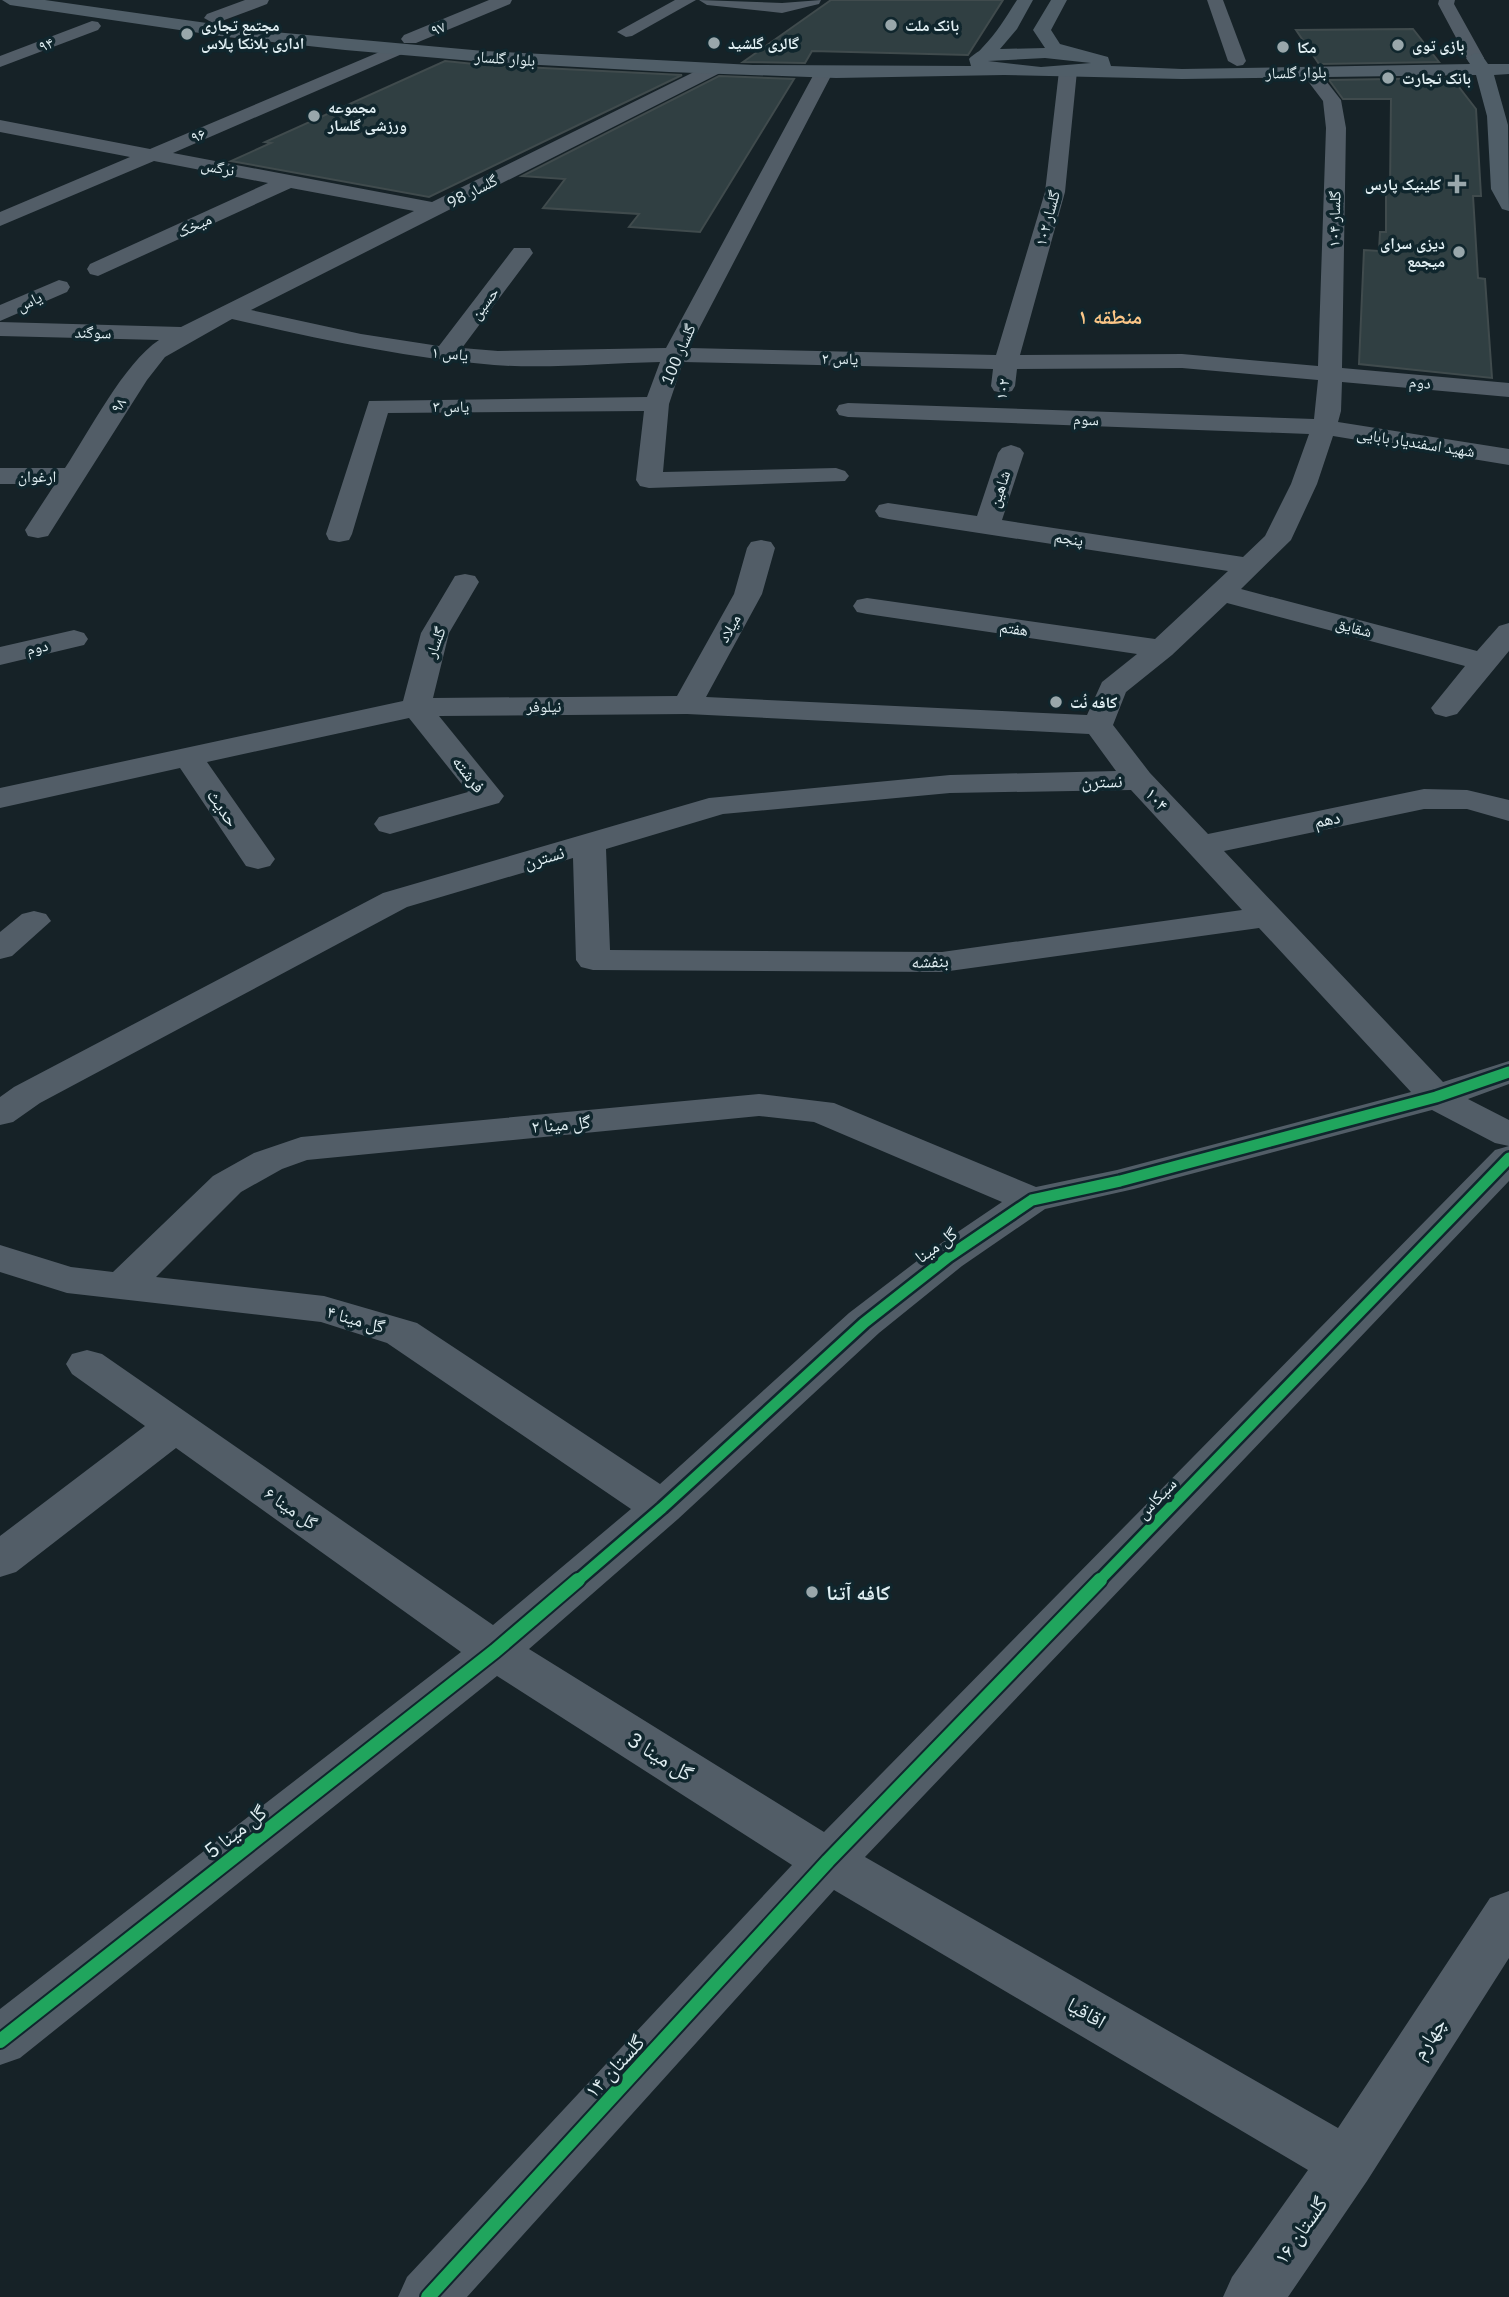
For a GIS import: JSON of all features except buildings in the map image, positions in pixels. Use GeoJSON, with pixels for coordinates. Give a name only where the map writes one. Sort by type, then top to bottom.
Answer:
{"type":"FeatureCollection","features":[{"type":"Feature","properties":{"kind":"main road","name":"بلوار گلسار"},"geometry":{"type":"LineString","coordinates":[[10,0],[207,29],[714,69],[918,74],[1077,63],[1237,61],[1479,64],[1509,69]]}},
{"type":"Feature","properties":{"kind":"main road","name":"بلوار گلسار"},"geometry":{"type":"LineString","coordinates":[[93,0],[403,45],[760,60],[902,62],[982,57],[1014,52],[1077,63],[1310,72],[1479,64],[1509,58]]}},
{"type":"Feature","properties":{"kind":"main road"},"geometry":{"type":"LineString","coordinates":[[1003,70],[978,63],[1008,29],[1025,0]]}},
{"type":"Feature","properties":{"kind":"main road"},"geometry":{"type":"LineString","coordinates":[[1059,0],[1042,30],[1054,48],[1077,63]]}},
{"type":"Feature","properties":{"kind":"main road"},"geometry":{"type":"LineString","coordinates":[[1479,64],[1488,78],[1498,122],[1501,191],[1509,205]]}},
{"type":"Feature","properties":{"kind":"street"},"geometry":{"type":"LineString","coordinates":[[214,18],[261,0]]}},
{"type":"Feature","properties":{"kind":"street","name":"۹۷"},"geometry":{"type":"LineString","coordinates":[[403,45],[504,0]]}},
{"type":"Feature","properties":{"kind":"street"},"geometry":{"type":"LineString","coordinates":[[626,32],[688,0]]}},
{"type":"Feature","properties":{"kind":"street"},"geometry":{"type":"LineString","coordinates":[[707,0],[771,7],[790,6],[813,0]]}},
{"type":"Feature","properties":{"kind":"street"},"geometry":{"type":"LineString","coordinates":[[1215,0],[1237,61]]}},
{"type":"Feature","properties":{"kind":"street"},"geometry":{"type":"LineString","coordinates":[[1447,0],[1479,64]]}},
{"type":"Feature","properties":{"kind":"street","name":"۹۴"},"geometry":{"type":"LineString","coordinates":[[0,62],[92,26]]}},
{"type":"Feature","properties":{"kind":"street","name":"۹۶"},"geometry":{"type":"LineString","coordinates":[[0,220],[403,45]]}},
{"type":"Feature","properties":{"kind":"street","name":"گلسار ۱۰۲"},"geometry":{"type":"LineString","coordinates":[[1006,362],[1055,192],[1077,63]]}},
{"type":"Feature","properties":{"kind":"street","name":"گلسار 98"},"geometry":{"type":"LineString","coordinates":[[229,312],[714,69]]}},
{"type":"Feature","properties":{"kind":"street","name":"گلسار 100"},"geometry":{"type":"LineString","coordinates":[[824,72],[674,355],[657,404],[649,480],[836,476]]}},
{"type":"Feature","properties":{"kind":"street","name":"گلسار ۱۰۴"},"geometry":{"type":"LineString","coordinates":[[1310,72],[1332,100],[1336,128],[1331,373]]}},
{"type":"Feature","properties":{"kind":"street","name":"نرگس"},"geometry":{"type":"LineString","coordinates":[[0,126],[436,209]]}},
{"type":"Feature","properties":{"kind":"street"},"geometry":{"type":"LineString","coordinates":[[0,138],[21,130]]}},
{"type":"Feature","properties":{"kind":"street","name":"میخک"},"geometry":{"type":"LineString","coordinates":[[98,269],[289,181]]}},
{"type":"Feature","properties":{"kind":"street","name":"حسین"},"geometry":{"type":"LineString","coordinates":[[446,353],[522,253]]}},
{"type":"Feature","properties":{"kind":"street","name":"یاس"},"geometry":{"type":"LineString","coordinates":[[0,314],[59,287]]}},
{"type":"Feature","properties":{"kind":"street","name":"یاس ۱"},"geometry":{"type":"LineString","coordinates":[[229,312],[362,341],[446,353],[498,358],[674,355]]}},
{"type":"Feature","properties":{"kind":"street","name":"۹۸"},"geometry":{"type":"LineString","coordinates":[[38,530],[137,376],[157,352],[229,312]]}},
{"type":"Feature","properties":{"kind":"street","name":"سوگند"},"geometry":{"type":"LineString","coordinates":[[0,330],[186,334]]}},
{"type":"Feature","properties":{"kind":"street","name":"یاس ۲"},"geometry":{"type":"LineString","coordinates":[[674,355],[1006,362],[1182,361],[1331,373]]}},
{"type":"Feature","properties":{"kind":"street","name":"۱۰۲"},"geometry":{"type":"LineString","coordinates":[[998,416],[1006,362]]}},
{"type":"Feature","properties":{"kind":"street"},"geometry":{"type":"LineString","coordinates":[[1098,725],[1113,688],[1162,649],[1277,540],[1304,484],[1329,411],[1331,373]]}},
{"type":"Feature","properties":{"kind":"street","name":"دوم"},"geometry":{"type":"LineString","coordinates":[[1331,373],[1509,390]]}},
{"type":"Feature","properties":{"kind":"street","name":"یاس ۳"},"geometry":{"type":"LineString","coordinates":[[339,534],[378,406],[657,404]]}},
{"type":"Feature","properties":{"kind":"street","name":"سوم"},"geometry":{"type":"LineString","coordinates":[[848,410],[1323,427]]}},
{"type":"Feature","properties":{"kind":"street","name":"شهید اسفندیار بابایی"},"geometry":{"type":"LineString","coordinates":[[1323,427],[1509,457]]}},
{"type":"Feature","properties":{"kind":"street","name":"شاهین"},"geometry":{"type":"LineString","coordinates":[[987,526],[1011,453]]}},
{"type":"Feature","properties":{"kind":"street","name":"ارغوان"},"geometry":{"type":"LineString","coordinates":[[0,476],[73,475]]}},
{"type":"Feature","properties":{"kind":"street","name":"پنجم"},"geometry":{"type":"LineString","coordinates":[[888,511],[1250,566]]}},
{"type":"Feature","properties":{"kind":"street","name":"میلاد"},"geometry":{"type":"LineString","coordinates":[[687,705],[748,594],[761,548]]}},
{"type":"Feature","properties":{"kind":"street","name":"گلسار"},"geometry":{"type":"LineString","coordinates":[[416,707],[435,634],[465,582]]}},
{"type":"Feature","properties":{"kind":"street","name":"شقایق"},"geometry":{"type":"LineString","coordinates":[[1223,593],[1484,662]]}},
{"type":"Feature","properties":{"kind":"street","name":"هفتم"},"geometry":{"type":"LineString","coordinates":[[867,606],[1162,649]]}},
{"type":"Feature","properties":{"kind":"street"},"geometry":{"type":"LineString","coordinates":[[1446,709],[1509,632]]}},
{"type":"Feature","properties":{"kind":"street","name":"دوم"},"geometry":{"type":"LineString","coordinates":[[0,656],[74,639]]}},
{"type":"Feature","properties":{"kind":"street","name":"نیلوفر"},"geometry":{"type":"LineString","coordinates":[[0,798],[416,707],[687,705],[1098,725]]}},
{"type":"Feature","properties":{"kind":"street","name":"فرشته"},"geometry":{"type":"LineString","coordinates":[[390,824],[488,796],[416,707]]}},
{"type":"Feature","properties":{"kind":"street","name":"۱۰۴"},"geometry":{"type":"LineString","coordinates":[[1098,725],[1139,780],[1436,1097],[1509,1135]]}},
{"type":"Feature","properties":{"kind":"street","name":"حدیث"},"geometry":{"type":"LineString","coordinates":[[188,757],[258,859]]}},
{"type":"Feature","properties":{"kind":"street","name":"نسترن"},"geometry":{"type":"LineString","coordinates":[[0,1114],[27,1095],[395,900],[589,843],[720,805],[950,784],[1139,780]]}},
{"type":"Feature","properties":{"kind":"street","name":"دهم"},"geometry":{"type":"LineString","coordinates":[[1200,846],[1423,799],[1455,797],[1488,802],[1509,811]]}},
{"type":"Feature","properties":{"kind":"street","name":"بنفشه"},"geometry":{"type":"LineString","coordinates":[[589,843],[593,960],[942,962],[1265,917]]}},
{"type":"Feature","properties":{"kind":"street"},"geometry":{"type":"LineString","coordinates":[[0,949],[34,920]]}},
{"type":"Feature","properties":{"kind":"street","name":"گل مینا"},"geometry":{"type":"LineString","coordinates":[[495,1651],[662,1508],[864,1323],[948,1257],[1031,1200],[1120,1181],[1436,1097],[1509,1072]]}},
{"type":"Feature","properties":{"kind":"street","name":"گل مینا ۲"},"geometry":{"type":"LineString","coordinates":[[122,1286],[228,1184],[268,1161],[301,1149],[759,1105],[821,1111],[1031,1200]]}},
{"type":"Feature","properties":{"kind":"street","name":"سیکاس"},"geometry":{"type":"LineString","coordinates":[[828,1861],[1509,1158]]}},
{"type":"Feature","properties":{"kind":"street","name":"گل مینا ۴"},"geometry":{"type":"LineString","coordinates":[[0,1258],[67,1280],[324,1309],[402,1333],[662,1508]]}},
{"type":"Feature","properties":{"kind":"street","name":"گل مینا ۶"},"geometry":{"type":"LineString","coordinates":[[87,1364],[495,1651]]}},
{"type":"Feature","properties":{"kind":"street"},"geometry":{"type":"LineString","coordinates":[[0,1560],[175,1426]]}},
{"type":"Feature","properties":{"kind":"street","name":"گل مینا 3"},"geometry":{"type":"LineString","coordinates":[[495,1651],[828,1861]]}},
{"type":"Feature","properties":{"kind":"street","name":"گل مینا 5"},"geometry":{"type":"LineString","coordinates":[[0,2041],[495,1651]]}},
{"type":"Feature","properties":{"kind":"street","name":"اقاقیا"},"geometry":{"type":"LineString","coordinates":[[828,1861],[1347,2163]]}},
{"type":"Feature","properties":{"kind":"street","name":"گلستان ۱۴"},"geometry":{"type":"LineString","coordinates":[[428,2297],[828,1861]]}},
{"type":"Feature","properties":{"kind":"street","name":"چهارم"},"geometry":{"type":"LineString","coordinates":[[1347,2163],[1509,1913]]}},
{"type":"Feature","properties":{"kind":"street","name":"گلستان ۱۶"},"geometry":{"type":"LineString","coordinates":[[1253,2297],[1347,2163]]}},
{"type":"Feature","properties":{"kind":"cycle path"},"geometry":{"type":"LineString","coordinates":[[0,2041],[495,1651],[662,1508],[864,1323],[948,1257],[1032,1200],[1120,1181],[1436,1097],[1509,1072]]}},
{"type":"Feature","properties":{"kind":"cycle path"},"geometry":{"type":"LineString","coordinates":[[428,2297],[828,1861],[1509,1158]]}},
{"type":"Feature","properties":{"kind":"place","name":"بانک ملت"},"geometry":{"type":"Point","coordinates":[891,25]}},
{"type":"Feature","properties":{"kind":"place","name":"مجتمع تجاری اداری بلانکا پلاس"},"geometry":{"type":"Point","coordinates":[187,34]}},
{"type":"Feature","properties":{"kind":"place","name":"گالری گلشید"},"geometry":{"type":"Point","coordinates":[714,43]}},
{"type":"Feature","properties":{"kind":"place","name":"بازی توی"},"geometry":{"type":"Point","coordinates":[1398,45]}},
{"type":"Feature","properties":{"kind":"place","name":"مکا"},"geometry":{"type":"Point","coordinates":[1283,47]}},
{"type":"Feature","properties":{"kind":"place","name":"بانک تجارت"},"geometry":{"type":"Point","coordinates":[1388,78]}},
{"type":"Feature","properties":{"kind":"place","name":"مجموعه ورزشی گلسار"},"geometry":{"type":"Point","coordinates":[314,116]}},
{"type":"Feature","properties":{"kind":"place","name":"کلینیک پارس"},"geometry":{"type":"Point","coordinates":[1457,184]}},
{"type":"Feature","properties":{"kind":"place","name":"دیزی سرای میجمع"},"geometry":{"type":"Point","coordinates":[1459,252]}},
{"type":"Feature","properties":{"kind":"place","name":"کافه نُت"},"geometry":{"type":"Point","coordinates":[1056,702]}},
{"type":"Feature","properties":{"kind":"place","name":"کافه آتنا"},"geometry":{"type":"Point","coordinates":[812,1592]}},
{"type":"Feature","properties":{"kind":"district","name":"منطقه ۱"},"geometry":{"type":"Point","coordinates":[1110,316]}}]}
